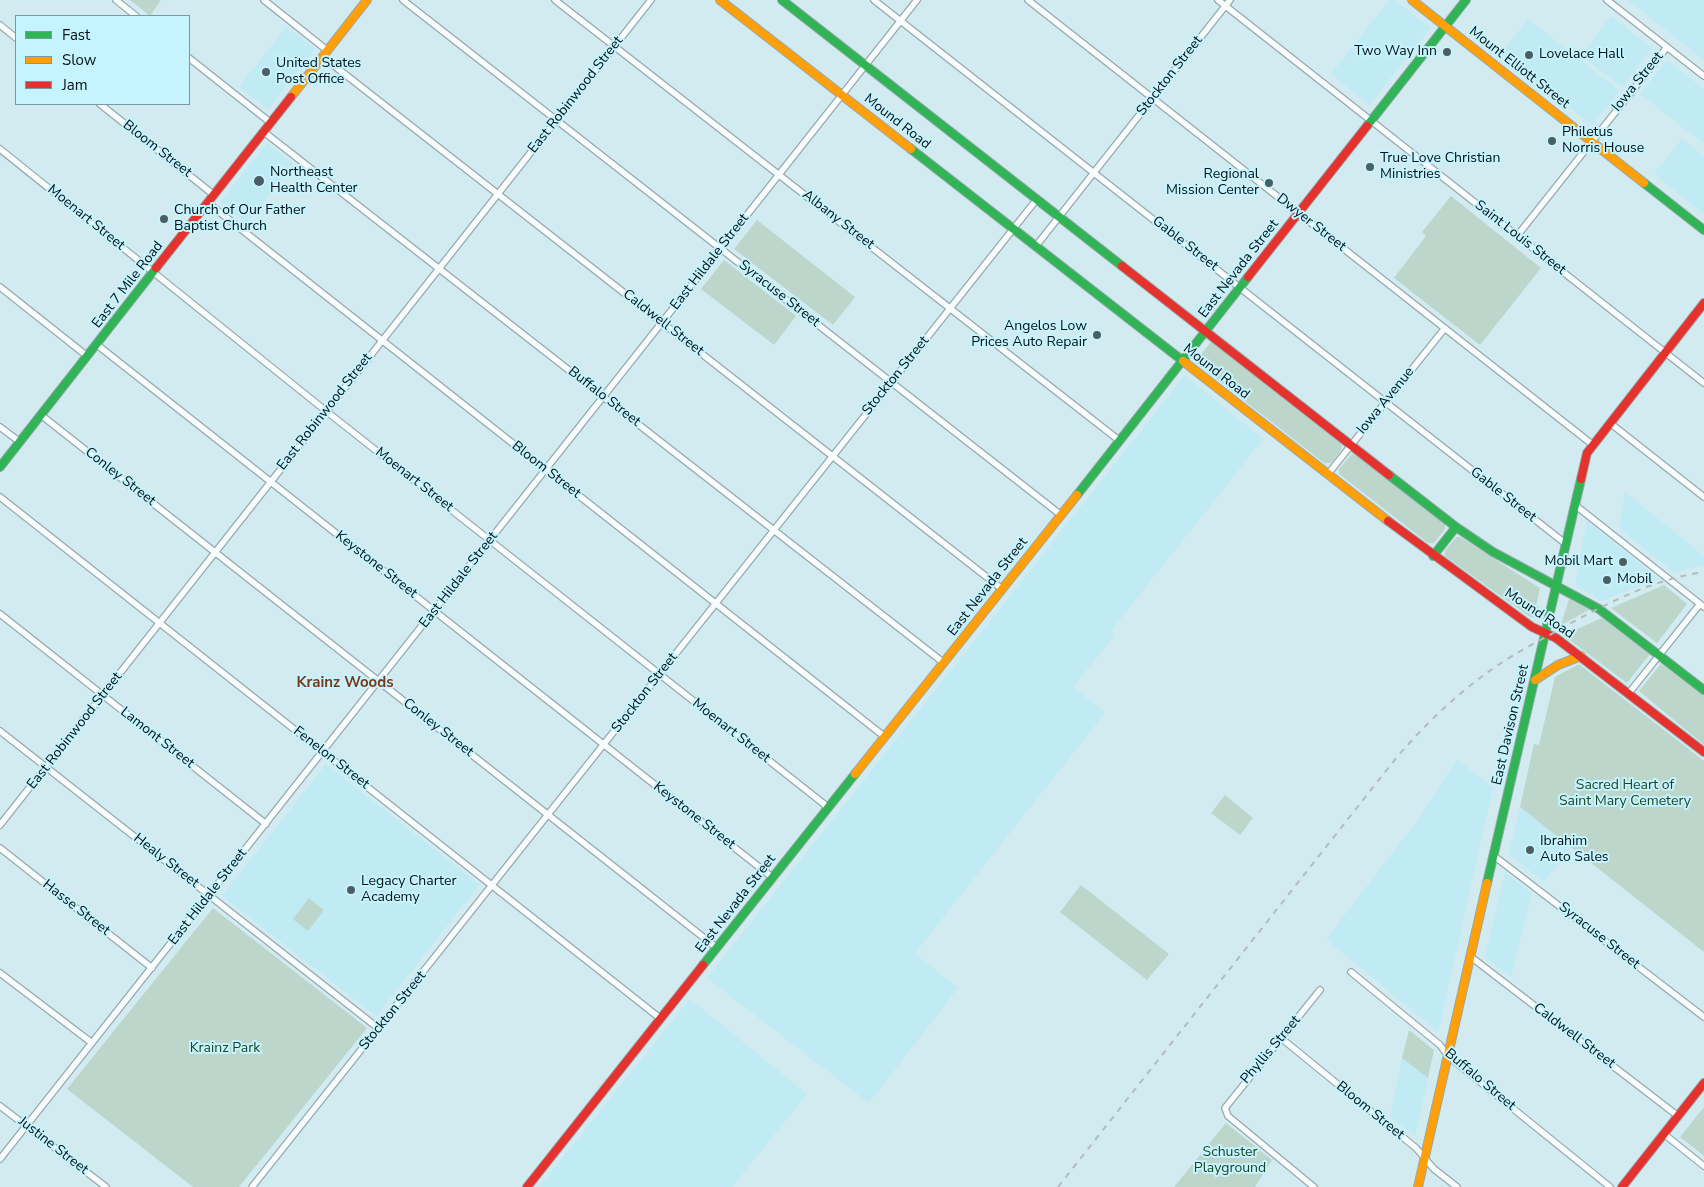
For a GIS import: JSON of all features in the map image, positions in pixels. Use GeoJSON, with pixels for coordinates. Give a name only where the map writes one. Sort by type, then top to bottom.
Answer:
{"type":"FeatureCollection","features":[{"type":"Feature","properties":{"kind":"main road","name":"East 7 Mile Road"},"geometry":{"type":"LineString","coordinates":[[0,467],[367,0]]}},
{"type":"Feature","properties":{"kind":"main road","name":"Mound Road"},"geometry":{"type":"LineString","coordinates":[[720,0],[1433,556],[1532,627],[1544,632],[1581,656],[1704,752]]}},
{"type":"Feature","properties":{"kind":"main road","name":"Mound Road"},"geometry":{"type":"LineString","coordinates":[[782,0],[1456,527],[1493,552],[1599,609],[1704,690]]}},
{"type":"Feature","properties":{"kind":"main road","name":"Mount Elliott Street"},"geometry":{"type":"LineString","coordinates":[[1412,0],[1704,230]]}},
{"type":"Feature","properties":{"kind":"main road","name":"East Nevada Street"},"geometry":{"type":"LineString","coordinates":[[527,1187],[1120,441],[1466,0]]}},
{"type":"Feature","properties":{"kind":"main road","name":"East Davison Street"},"geometry":{"type":"LineString","coordinates":[[1418,1187],[1584,464],[1593,445],[1704,303]]}},
{"type":"Feature","properties":{"kind":"main road"},"geometry":{"type":"LineString","coordinates":[[1433,556],[1456,527]]}},
{"type":"Feature","properties":{"kind":"main road"},"geometry":{"type":"LineString","coordinates":[[1535,680],[1558,665],[1581,656]]}},
{"type":"Feature","properties":{"kind":"main road"},"geometry":{"type":"LineString","coordinates":[[1622,1187],[1704,1083]]}},
{"type":"Feature","properties":{"kind":"street"},"geometry":{"type":"LineString","coordinates":[[116,0],[135,15]]}},
{"type":"Feature","properties":{"kind":"street","name":"Caldwell Street"},"geometry":{"type":"LineString","coordinates":[[264,0],[325,54],[498,194],[1002,589]]}},
{"type":"Feature","properties":{"kind":"street","name":"Syracuse Street"},"geometry":{"type":"LineString","coordinates":[[403,0],[1061,515]]}},
{"type":"Feature","properties":{"kind":"street","name":"Albany Street"},"geometry":{"type":"LineString","coordinates":[[556,0],[1120,441]]}},
{"type":"Feature","properties":{"kind":"street","name":"East Robinwood Street"},"geometry":{"type":"LineString","coordinates":[[0,825],[651,0]]}},
{"type":"Feature","properties":{"kind":"street","name":"Gable Street"},"geometry":{"type":"LineString","coordinates":[[874,0],[1566,544]]}},
{"type":"Feature","properties":{"kind":"street","name":"East Hildale Street"},"geometry":{"type":"LineString","coordinates":[[0,1159],[917,0]]}},
{"type":"Feature","properties":{"kind":"street","name":"Dwyer Street"},"geometry":{"type":"LineString","coordinates":[[1028,0],[1593,445]]}},
{"type":"Feature","properties":{"kind":"street","name":"Saint Louis Street"},"geometry":{"type":"LineString","coordinates":[[1218,0],[1704,383]]}},
{"type":"Feature","properties":{"kind":"street","name":"Stockton Street"},"geometry":{"type":"LineString","coordinates":[[1036,246],[1060,218],[1230,0]]}},
{"type":"Feature","properties":{"kind":"street"},"geometry":{"type":"LineString","coordinates":[[1607,0],[1704,76]]}},
{"type":"Feature","properties":{"kind":"street"},"geometry":{"type":"LineString","coordinates":[[0,25],[15,37]]}},
{"type":"Feature","properties":{"kind":"street","name":"Iowa Street"},"geometry":{"type":"LineString","coordinates":[[1517,236],[1667,47]]}},
{"type":"Feature","properties":{"kind":"street"},"geometry":{"type":"LineString","coordinates":[[190,59],[271,123]]}},
{"type":"Feature","properties":{"kind":"street","name":"Bloom Street"},"geometry":{"type":"LineString","coordinates":[[101,105],[214,195]]}},
{"type":"Feature","properties":{"kind":"street","name":"Buffalo Street"},"geometry":{"type":"LineString","coordinates":[[264,132],[944,663]]}},
{"type":"Feature","properties":{"kind":"street","name":"Moenart Street"},"geometry":{"type":"LineString","coordinates":[[0,149],[326,411],[824,804],[827,810]]}},
{"type":"Feature","properties":{"kind":"street","name":"Stockton Street"},"geometry":{"type":"LineString","coordinates":[[252,1187],[1037,199]]}},
{"type":"Feature","properties":{"kind":"street","name":"Bloom Street"},"geometry":{"type":"LineString","coordinates":[[208,203],[885,737]]}},
{"type":"Feature","properties":{"kind":"street"},"geometry":{"type":"LineString","coordinates":[[0,287],[87,356]]}},
{"type":"Feature","properties":{"kind":"street","name":"Iowa Avenue"},"geometry":{"type":"LineString","coordinates":[[1328,474],[1444,328]]}},
{"type":"Feature","properties":{"kind":"street","name":"Keystone Street"},"geometry":{"type":"LineString","coordinates":[[96,344],[773,878]]}},
{"type":"Feature","properties":{"kind":"street","name":"Conley Street"},"geometry":{"type":"LineString","coordinates":[[41,415],[717,948]]}},
{"type":"Feature","properties":{"kind":"street"},"geometry":{"type":"LineString","coordinates":[[1610,423],[1704,497]]}},
{"type":"Feature","properties":{"kind":"street"},"geometry":{"type":"LineString","coordinates":[[0,427],[20,442]]}},
{"type":"Feature","properties":{"kind":"street","name":"Fenelon Street"},"geometry":{"type":"LineString","coordinates":[[0,497],[661,1019]]}},
{"type":"Feature","properties":{"kind":"street"},"geometry":{"type":"LineString","coordinates":[[1575,505],[1702,606],[1629,693]]}},
{"type":"Feature","properties":{"kind":"street","name":"Lamont Street"},"geometry":{"type":"LineString","coordinates":[[0,614],[266,824]]}},
{"type":"Feature","properties":{"kind":"street","name":"Healy Street"},"geometry":{"type":"LineString","coordinates":[[0,731],[210,894],[378,1028]]}},
{"type":"Feature","properties":{"kind":"street","name":"Hasse Street"},"geometry":{"type":"LineString","coordinates":[[0,848],[152,968]]}},
{"type":"Feature","properties":{"kind":"street","name":"Syracuse Street"},"geometry":{"type":"LineString","coordinates":[[1494,856],[1702,1016]]}},
{"type":"Feature","properties":{"kind":"street","name":"Caldwell Street"},"geometry":{"type":"LineString","coordinates":[[1471,957],[1678,1116]]}},
{"type":"Feature","properties":{"kind":"street","name":"Buffalo Street"},"geometry":{"type":"LineString","coordinates":[[1351,972],[1440,1045],[1448,1056],[1610,1187]]}},
{"type":"Feature","properties":{"kind":"street"},"geometry":{"type":"LineString","coordinates":[[0,973],[92,1043]]}},
{"type":"Feature","properties":{"kind":"street","name":"Phyllis Street"},"geometry":{"type":"LineString","coordinates":[[1314,1187],[1228,1116],[1226,1110],[1227,1104],[1320,990]]}},
{"type":"Feature","properties":{"kind":"street","name":"Bloom Street"},"geometry":{"type":"LineString","coordinates":[[1281,1038],[1414,1147],[1434,1169],[1457,1187]]}},
{"type":"Feature","properties":{"kind":"street","name":"Justine Street"},"geometry":{"type":"LineString","coordinates":[[0,1106],[106,1187]]}},
{"type":"Feature","properties":{"kind":"street"},"geometry":{"type":"LineString","coordinates":[[1664,1134],[1704,1166]]}},
{"type":"Feature","properties":{"kind":"shaded area"},"geometry":{"type":"Polygon","coordinates":[[[1389,0],[1395,0],[1431,28],[1369,105],[1331,74],[1389,0]]]}},
{"type":"Feature","properties":{"kind":"shaded area"},"geometry":{"type":"Polygon","coordinates":[[[1628,0],[1704,0],[1704,60],[1663,28],[1628,0]]]}},
{"type":"Feature","properties":{"kind":"shaded area"},"geometry":{"type":"Polygon","coordinates":[[[1611,16],[1652,48],[1622,87],[1581,55],[1611,16]]]}},
{"type":"Feature","properties":{"kind":"shaded area"},"geometry":{"type":"Polygon","coordinates":[[[1528,19],[1620,91],[1592,125],[1501,54],[1528,19]]]}},
{"type":"Feature","properties":{"kind":"shaded area"},"geometry":{"type":"Polygon","coordinates":[[[286,27],[315,49],[268,109],[239,87],[286,27]]]}},
{"type":"Feature","properties":{"kind":"shaded area"},"geometry":{"type":"Polygon","coordinates":[[[1667,60],[1704,89],[1704,144],[1640,94],[1667,60]]]}},
{"type":"Feature","properties":{"kind":"shaded area"},"geometry":{"type":"Polygon","coordinates":[[[1682,139],[1704,156],[1704,214],[1654,174],[1682,139]]]}},
{"type":"Feature","properties":{"kind":"shaded area"},"geometry":{"type":"Polygon","coordinates":[[[267,143],[293,164],[247,223],[220,202],[267,143]]]}},
{"type":"Feature","properties":{"kind":"shaded area"},"geometry":{"type":"Polygon","coordinates":[[[1185,375],[1263,439],[1112,630],[1114,636],[1073,687],[1105,713],[915,953],[908,948],[958,988],[869,1103],[707,978],[1185,375]]]}},
{"type":"Feature","properties":{"kind":"shaded area"},"geometry":{"type":"Polygon","coordinates":[[[1625,492],[1704,556],[1704,565],[1673,572],[1619,528],[1625,492]]]}},
{"type":"Feature","properties":{"kind":"shaded area"},"geometry":{"type":"Polygon","coordinates":[[[1587,521],[1658,579],[1601,601],[1575,585],[1587,521]]]}},
{"type":"Feature","properties":{"kind":"shaded area"},"geometry":{"type":"Polygon","coordinates":[[[1457,759],[1493,788],[1438,1032],[1326,939],[1417,821],[1457,759]]]}},
{"type":"Feature","properties":{"kind":"shaded area","name":"Legacy Charter Academy"},"geometry":{"type":"Polygon","coordinates":[[[326,764],[479,885],[376,1016],[222,896],[326,764]]]}},
{"type":"Feature","properties":{"kind":"shaded area"},"geometry":{"type":"Polygon","coordinates":[[[1520,807],[1571,848],[1544,882],[1509,854],[1520,807]]]}},
{"type":"Feature","properties":{"kind":"shaded area"},"geometry":{"type":"Polygon","coordinates":[[[1505,872],[1532,894],[1511,977],[1485,957],[1505,872]]]}},
{"type":"Feature","properties":{"kind":"shaded area"},"geometry":{"type":"Polygon","coordinates":[[[690,999],[807,1094],[732,1187],[539,1187],[690,999]]]}},
{"type":"Feature","properties":{"kind":"shaded area"},"geometry":{"type":"Polygon","coordinates":[[[1402,1058],[1428,1078],[1415,1136],[1390,1117],[1402,1058]]]}},
{"type":"Feature","properties":{"kind":"green space"},"geometry":{"type":"Polygon","coordinates":[[[130,0],[161,0],[151,15],[130,0]]]}},
{"type":"Feature","properties":{"kind":"green space"},"geometry":{"type":"Polygon","coordinates":[[[1451,196],[1541,268],[1480,345],[1394,278],[1426,236],[1422,232],[1451,196]]]}},
{"type":"Feature","properties":{"kind":"green space"},"geometry":{"type":"Polygon","coordinates":[[[757,220],[855,297],[833,325],[734,249],[757,220]]]}},
{"type":"Feature","properties":{"kind":"green space"},"geometry":{"type":"Polygon","coordinates":[[[724,260],[796,316],[774,345],[701,289],[724,260]]]}},
{"type":"Feature","properties":{"kind":"green space"},"geometry":{"type":"Polygon","coordinates":[[[1211,342],[1341,444],[1342,449],[1331,463],[1324,463],[1195,362],[1211,342]]]}},
{"type":"Feature","properties":{"kind":"green space"},"geometry":{"type":"Polygon","coordinates":[[[1352,454],[1357,455],[1445,524],[1445,529],[1434,543],[1428,543],[1339,474],[1339,469],[1352,454]]]}},
{"type":"Feature","properties":{"kind":"green space"},"geometry":{"type":"Polygon","coordinates":[[[1456,537],[1460,537],[1540,588],[1536,606],[1539,607],[1537,617],[1530,617],[1445,556],[1445,551],[1456,537]]]}},
{"type":"Feature","properties":{"kind":"green space"},"geometry":{"type":"Polygon","coordinates":[[[1664,585],[1687,604],[1657,643],[1611,608],[1664,585]]]}},
{"type":"Feature","properties":{"kind":"green space"},"geometry":{"type":"Polygon","coordinates":[[[1569,599],[1589,610],[1561,625],[1569,599]]]}},
{"type":"Feature","properties":{"kind":"green space"},"geometry":{"type":"Polygon","coordinates":[[[1602,618],[1650,654],[1627,683],[1563,635],[1602,618]]]}},
{"type":"Feature","properties":{"kind":"green space"},"geometry":{"type":"Polygon","coordinates":[[[1661,664],[1704,695],[1704,745],[1639,691],[1661,664]]]}},
{"type":"Feature","properties":{"kind":"green space","name":"Sacred Heart of Saint Mary Cemetery"},"geometry":{"type":"Polygon","coordinates":[[[1580,665],[1704,761],[1704,952],[1520,807],[1534,744],[1539,745],[1555,677],[1580,665]]]}},
{"type":"Feature","properties":{"kind":"green space"},"geometry":{"type":"Polygon","coordinates":[[[1225,795],[1253,818],[1240,835],[1211,813],[1225,795]]]}},
{"type":"Feature","properties":{"kind":"green space"},"geometry":{"type":"Polygon","coordinates":[[[1081,885],[1169,954],[1147,980],[1060,912],[1081,885]]]}},
{"type":"Feature","properties":{"kind":"green space"},"geometry":{"type":"Polygon","coordinates":[[[309,898],[324,910],[308,931],[293,919],[309,898]]]}},
{"type":"Feature","properties":{"kind":"green space","name":"Krainz Park"},"geometry":{"type":"Polygon","coordinates":[[[213,908],[367,1028],[239,1187],[193,1187],[67,1089],[213,908]]]}},
{"type":"Feature","properties":{"kind":"green space"},"geometry":{"type":"Polygon","coordinates":[[[1409,1030],[1434,1050],[1428,1078],[1402,1058],[1409,1030]]]}},
{"type":"Feature","properties":{"kind":"green space"},"geometry":{"type":"Polygon","coordinates":[[[1704,1107],[1704,1156],[1680,1137],[1704,1107]]]}},
{"type":"Feature","properties":{"kind":"green space","name":"Schuster Playground"},"geometry":{"type":"Polygon","coordinates":[[[1226,1123],[1272,1160],[1255,1187],[1174,1187],[1226,1123]]]}},
{"type":"Feature","properties":{"kind":"railway"},"geometry":{"type":"LineString","coordinates":[[1058,1187],[1389,767],[1435,716],[1498,665],[1573,622],[1637,591],[1686,575],[1704,572]]}},
{"type":"Feature","properties":{"kind":"traffic: fast"},"geometry":{"type":"LineString","coordinates":[[782,0],[1122,266]]}},
{"type":"Feature","properties":{"kind":"traffic: fast"},"geometry":{"type":"LineString","coordinates":[[1367,126],[1466,0]]}},
{"type":"Feature","properties":{"kind":"traffic: fast"},"geometry":{"type":"LineString","coordinates":[[911,149],[1183,361]]}},
{"type":"Feature","properties":{"kind":"traffic: fast"},"geometry":{"type":"LineString","coordinates":[[1644,183],[1704,230]]}},
{"type":"Feature","properties":{"kind":"traffic: fast"},"geometry":{"type":"LineString","coordinates":[[0,467],[156,268]]}},
{"type":"Feature","properties":{"kind":"traffic: fast"},"geometry":{"type":"LineString","coordinates":[[1077,495],[1248,277]]}},
{"type":"Feature","properties":{"kind":"traffic: fast"},"geometry":{"type":"LineString","coordinates":[[1389,475],[1456,527],[1493,552],[1599,609],[1704,690]]}},
{"type":"Feature","properties":{"kind":"traffic: fast"},"geometry":{"type":"LineString","coordinates":[[1487,883],[1581,479]]}},
{"type":"Feature","properties":{"kind":"traffic: fast"},"geometry":{"type":"LineString","coordinates":[[1433,556],[1456,527]]}},
{"type":"Feature","properties":{"kind":"traffic: fast"},"geometry":{"type":"LineString","coordinates":[[703,965],[855,774]]}},
{"type":"Feature","properties":{"kind":"traffic: slow"},"geometry":{"type":"LineString","coordinates":[[291,97],[367,0]]}},
{"type":"Feature","properties":{"kind":"traffic: slow"},"geometry":{"type":"LineString","coordinates":[[720,0],[911,149]]}},
{"type":"Feature","properties":{"kind":"traffic: slow"},"geometry":{"type":"LineString","coordinates":[[1412,0],[1644,183]]}},
{"type":"Feature","properties":{"kind":"traffic: slow"},"geometry":{"type":"LineString","coordinates":[[1183,361],[1388,521]]}},
{"type":"Feature","properties":{"kind":"traffic: slow"},"geometry":{"type":"LineString","coordinates":[[855,774],[1077,495]]}},
{"type":"Feature","properties":{"kind":"traffic: slow"},"geometry":{"type":"LineString","coordinates":[[1535,680],[1558,665],[1581,656]]}},
{"type":"Feature","properties":{"kind":"traffic: slow"},"geometry":{"type":"LineString","coordinates":[[1418,1187],[1487,883]]}},
{"type":"Feature","properties":{"kind":"traffic: jam"},"geometry":{"type":"LineString","coordinates":[[156,268],[291,97]]}},
{"type":"Feature","properties":{"kind":"traffic: jam"},"geometry":{"type":"LineString","coordinates":[[1248,277],[1367,126]]}},
{"type":"Feature","properties":{"kind":"traffic: jam"},"geometry":{"type":"LineString","coordinates":[[1122,266],[1389,475]]}},
{"type":"Feature","properties":{"kind":"traffic: jam"},"geometry":{"type":"LineString","coordinates":[[1581,479],[1587,453],[1704,303]]}},
{"type":"Feature","properties":{"kind":"traffic: jam"},"geometry":{"type":"LineString","coordinates":[[1388,521],[1532,627],[1556,638],[1704,752]]}},
{"type":"Feature","properties":{"kind":"traffic: jam"},"geometry":{"type":"LineString","coordinates":[[527,1187],[703,965]]}},
{"type":"Feature","properties":{"kind":"traffic: jam"},"geometry":{"type":"LineString","coordinates":[[1622,1187],[1704,1083]]}},
{"type":"Feature","properties":{"kind":"place","name":"Two Way Inn"},"geometry":{"type":"Point","coordinates":[1447,52]}},
{"type":"Feature","properties":{"kind":"place","name":"Lovelace Hall"},"geometry":{"type":"Point","coordinates":[1529,55]}},
{"type":"Feature","properties":{"kind":"place","name":"United States Post Office"},"geometry":{"type":"Point","coordinates":[266,72]}},
{"type":"Feature","properties":{"kind":"place","name":"Philetus Norris House"},"geometry":{"type":"Point","coordinates":[1552,141]}},
{"type":"Feature","properties":{"kind":"place","name":"True Love Christian Ministries"},"geometry":{"type":"Point","coordinates":[1370,167]}},
{"type":"Feature","properties":{"kind":"place","name":"Northeast Health Center"},"geometry":{"type":"Point","coordinates":[259,181]}},
{"type":"Feature","properties":{"kind":"place","name":"Regional Mission Center"},"geometry":{"type":"Point","coordinates":[1269,183]}},
{"type":"Feature","properties":{"kind":"place","name":"Church of Our Father Baptist Church"},"geometry":{"type":"Point","coordinates":[164,219]}},
{"type":"Feature","properties":{"kind":"place","name":"Angelos Low Prices Auto Repair"},"geometry":{"type":"Point","coordinates":[1097,335]}},
{"type":"Feature","properties":{"kind":"place","name":"Mobil Mart"},"geometry":{"type":"Point","coordinates":[1623,562]}},
{"type":"Feature","properties":{"kind":"place","name":"Mobil"},"geometry":{"type":"Point","coordinates":[1607,580]}},
{"type":"Feature","properties":{"kind":"place","name":"Ibrahim Auto Sales"},"geometry":{"type":"Point","coordinates":[1530,850]}},
{"type":"Feature","properties":{"kind":"place","name":"Legacy Charter Academy"},"geometry":{"type":"Point","coordinates":[351,890]}},
{"type":"Feature","properties":{"kind":"district","name":"Krainz Woods"},"geometry":{"type":"Point","coordinates":[345,683]}}]}
